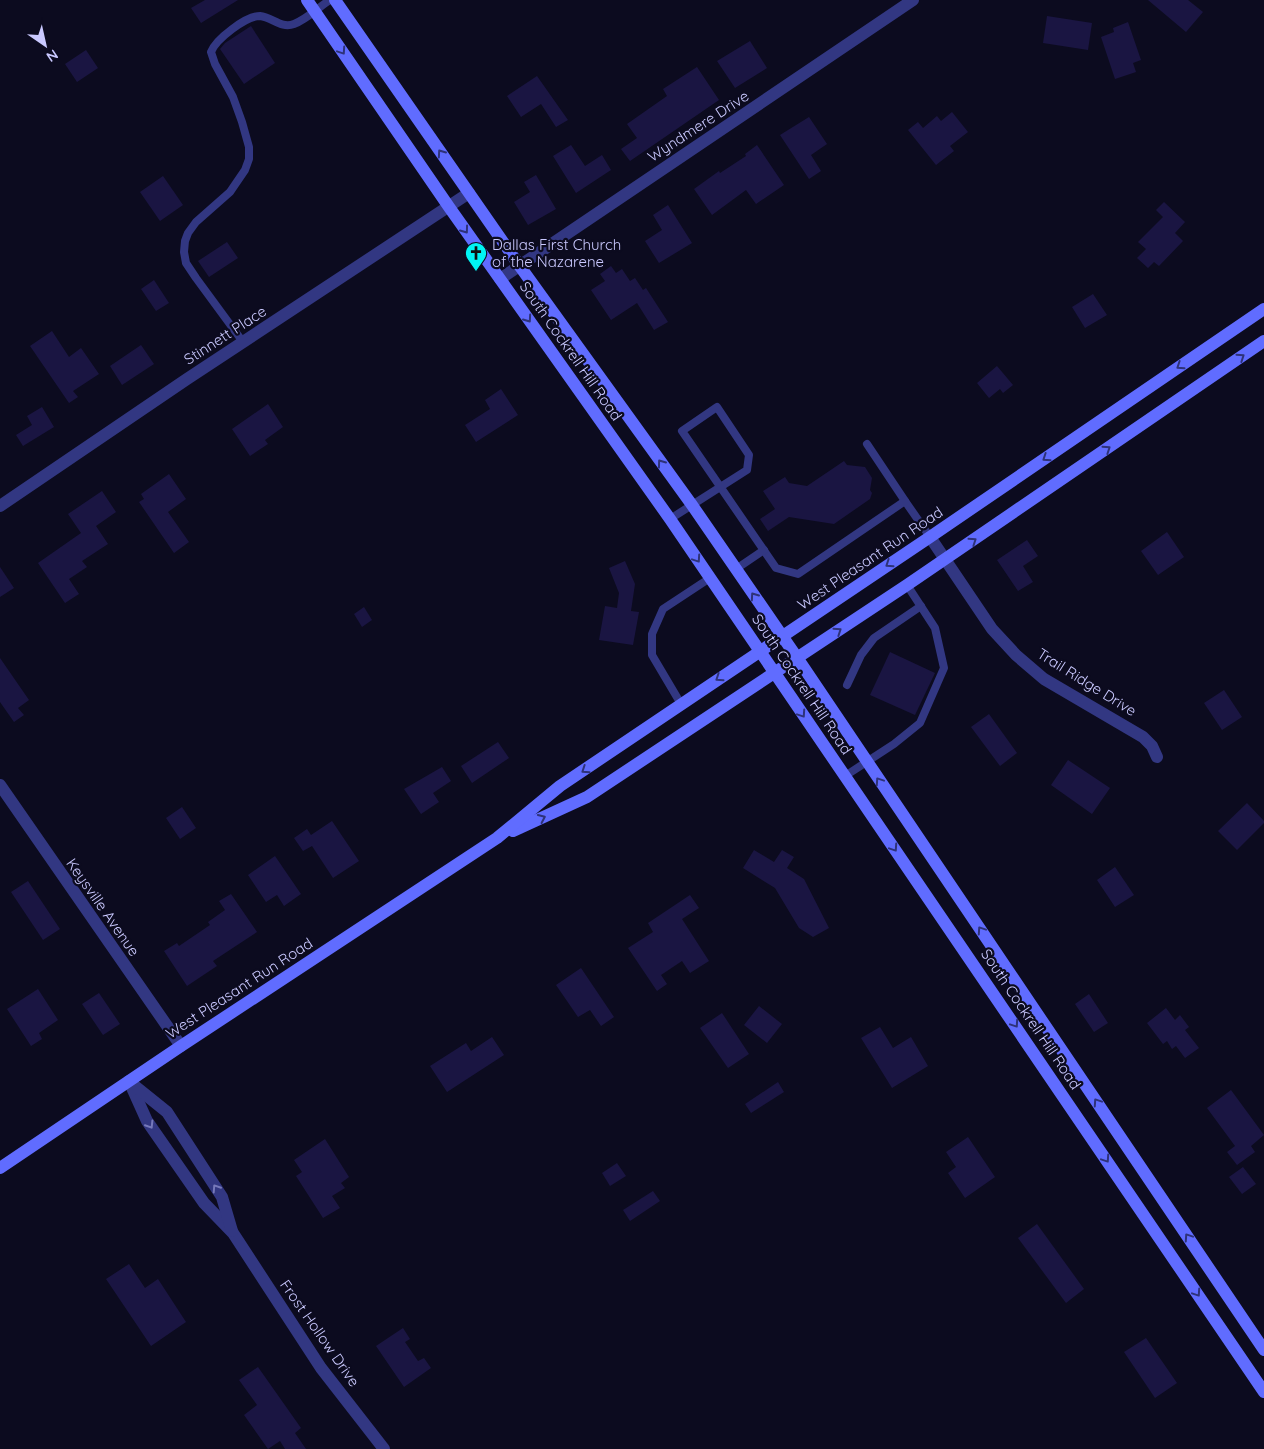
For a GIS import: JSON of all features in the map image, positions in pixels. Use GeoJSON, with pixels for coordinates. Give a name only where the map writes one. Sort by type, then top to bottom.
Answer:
{"type":"FeatureCollection","features":[{"type":"Feature","properties":{"kind":"main road","name":"South Cockrell Hill Road"},"geometry":{"type":"LineString","coordinates":[[335,0],[519,265],[692,505],[798,659],[1264,1350]]}},
{"type":"Feature","properties":{"kind":"main road","name":"South Cockrell Hill Road"},"geometry":{"type":"LineString","coordinates":[[311,5],[449,207],[670,519],[1264,1392]]}},
{"type":"Feature","properties":{"kind":"main road","name":"West Pleasant Run Road"},"geometry":{"type":"LineString","coordinates":[[0,1168],[181,1046],[497,838],[560,786],[1264,309]]}},
{"type":"Feature","properties":{"kind":"main road","name":"West Pleasant Run Road"},"geometry":{"type":"LineString","coordinates":[[497,838],[587,797],[798,659],[1264,342]]}},
{"type":"Feature","properties":{"kind":"street","name":"Wyndmere Drive"},"geometry":{"type":"LineString","coordinates":[[500,279],[913,0]]}},
{"type":"Feature","properties":{"kind":"street","name":"Stinnett Place"},"geometry":{"type":"LineString","coordinates":[[0,506],[243,342],[469,193]]}},
{"type":"Feature","properties":{"kind":"street","name":"Trail Ridge Drive"},"geometry":{"type":"LineString","coordinates":[[930,537],[992,629],[1016,655],[1044,679],[1143,737],[1152,746],[1157,757]]}},
{"type":"Feature","properties":{"kind":"street","name":"Keysville Avenue"},"geometry":{"type":"LineString","coordinates":[[0,785],[181,1046]]}},
{"type":"Feature","properties":{"kind":"street","name":"Frost Hollow Drive"},"geometry":{"type":"LineString","coordinates":[[129,1081],[167,1112],[222,1197],[233,1233]]}},
{"type":"Feature","properties":{"kind":"street","name":"Frost Hollow Drive"},"geometry":{"type":"LineString","coordinates":[[129,1081],[148,1121],[204,1203],[233,1233],[322,1368],[384,1449]]}},
{"type":"Feature","properties":{"kind":"lane"},"geometry":{"type":"LineString","coordinates":[[243,342],[186,263],[184,252],[188,233],[196,222],[230,192],[245,170],[249,159],[249,147],[242,122],[233,97],[215,64],[211,52],[213,46],[221,38],[251,19],[260,16],[279,24],[294,24],[311,5],[330,0]]}},
{"type":"Feature","properties":{"kind":"lane"},"geometry":{"type":"LineString","coordinates":[[670,519],[721,488],[747,470],[750,455],[717,408],[682,431],[721,488],[764,550],[776,568],[798,574],[906,501]]}},
{"type":"Feature","properties":{"kind":"lane"},"geometry":{"type":"LineString","coordinates":[[867,444],[930,537]]}},
{"type":"Feature","properties":{"kind":"lane"},"geometry":{"type":"LineString","coordinates":[[736,569],[764,550]]}},
{"type":"Feature","properties":{"kind":"lane"},"geometry":{"type":"LineString","coordinates":[[681,704],[652,655],[652,634],[662,609],[710,578]]}},
{"type":"Feature","properties":{"kind":"lane"},"geometry":{"type":"LineString","coordinates":[[845,776],[894,744],[920,723],[944,668],[935,628],[907,585]]}},
{"type":"Feature","properties":{"kind":"lane"},"geometry":{"type":"LineString","coordinates":[[847,685],[862,655],[874,638],[921,606]]}},
{"type":"Feature","properties":{"kind":"building"},"geometry":{"type":"Polygon","coordinates":[[[205,0],[238,0],[201,23],[191,8],[205,0]]]}},
{"type":"Feature","properties":{"kind":"building"},"geometry":{"type":"Polygon","coordinates":[[[1148,0],[1188,0],[1203,12],[1186,32],[1148,0]]]}},
{"type":"Feature","properties":{"kind":"building"},"geometry":{"type":"Polygon","coordinates":[[[1047,16],[1092,23],[1088,50],[1043,43],[1047,16]]]}},
{"type":"Feature","properties":{"kind":"building"},"geometry":{"type":"Polygon","coordinates":[[[1128,22],[1141,60],[1133,63],[1136,72],[1115,79],[1101,37],[1114,32],[1113,28],[1128,22]]]}},
{"type":"Feature","properties":{"kind":"building"},"geometry":{"type":"Polygon","coordinates":[[[251,26],[275,63],[244,84],[220,49],[225,43],[251,26]]]}},
{"type":"Feature","properties":{"kind":"building"},"geometry":{"type":"Polygon","coordinates":[[[750,41],[767,68],[735,88],[717,61],[750,41]]]}},
{"type":"Feature","properties":{"kind":"building"},"geometry":{"type":"Polygon","coordinates":[[[86,50],[98,68],[77,82],[65,64],[86,50]]]}},
{"type":"Feature","properties":{"kind":"building"},"geometry":{"type":"Polygon","coordinates":[[[697,67],[719,100],[630,161],[621,149],[637,138],[627,124],[667,96],[663,89],[697,67]]]}},
{"type":"Feature","properties":{"kind":"building"},"geometry":{"type":"Polygon","coordinates":[[[537,76],[568,120],[556,127],[541,104],[521,117],[507,96],[537,76]]]}},
{"type":"Feature","properties":{"kind":"building"},"geometry":{"type":"Polygon","coordinates":[[[952,112],[968,132],[950,146],[954,151],[936,165],[908,130],[918,122],[923,128],[937,116],[941,121],[952,112]]]}},
{"type":"Feature","properties":{"kind":"building"},"geometry":{"type":"Polygon","coordinates":[[[809,117],[827,144],[811,155],[821,171],[809,179],[780,135],[809,117]]]}},
{"type":"Feature","properties":{"kind":"building"},"geometry":{"type":"Polygon","coordinates":[[[571,145],[585,166],[602,155],[611,170],[576,193],[553,156],[571,145]]]}},
{"type":"Feature","properties":{"kind":"building"},"geometry":{"type":"Polygon","coordinates":[[[757,145],[784,185],[756,204],[746,190],[712,215],[694,189],[719,171],[720,173],[746,156],[745,154],[757,145]]]}},
{"type":"Feature","properties":{"kind":"building"},"geometry":{"type":"Polygon","coordinates":[[[536,175],[556,209],[528,225],[514,202],[530,192],[524,182],[536,175]]]}},
{"type":"Feature","properties":{"kind":"building"},"geometry":{"type":"Polygon","coordinates":[[[163,176],[183,205],[160,221],[140,192],[163,176]]]}},
{"type":"Feature","properties":{"kind":"building"},"geometry":{"type":"Polygon","coordinates":[[[1164,202],[1185,222],[1175,233],[1183,241],[1159,266],[1154,262],[1148,268],[1137,258],[1146,249],[1138,242],[1163,217],[1156,210],[1164,202]]]}},
{"type":"Feature","properties":{"kind":"building"},"geometry":{"type":"Polygon","coordinates":[[[668,205],[692,243],[659,263],[645,241],[662,230],[653,215],[668,205]]]}},
{"type":"Feature","properties":{"kind":"building"},"geometry":{"type":"Polygon","coordinates":[[[227,242],[238,258],[209,277],[198,261],[227,242]]]}},
{"type":"Feature","properties":{"kind":"building"},"geometry":{"type":"Polygon","coordinates":[[[611,266],[616,273],[622,269],[630,281],[635,278],[643,290],[646,288],[668,322],[654,330],[637,303],[611,320],[591,290],[605,281],[600,274],[611,266]]]}},
{"type":"Feature","properties":{"kind":"building"},"geometry":{"type":"Polygon","coordinates":[[[154,280],[169,303],[156,311],[141,289],[154,280]]]}},
{"type":"Feature","properties":{"kind":"building"},"geometry":{"type":"Polygon","coordinates":[[[1093,294],[1107,315],[1085,328],[1072,307],[1093,294]]]}},
{"type":"Feature","properties":{"kind":"building"},"geometry":{"type":"Polygon","coordinates":[[[52,331],[69,357],[81,348],[99,374],[73,391],[78,397],[69,403],[30,346],[52,331]]]}},
{"type":"Feature","properties":{"kind":"building"},"geometry":{"type":"Polygon","coordinates":[[[141,345],[154,364],[122,385],[110,366],[141,345]]]}},
{"type":"Feature","properties":{"kind":"building"},"geometry":{"type":"Polygon","coordinates":[[[997,366],[1013,385],[1003,393],[1000,389],[989,398],[977,383],[997,366]]]}},
{"type":"Feature","properties":{"kind":"building"},"geometry":{"type":"Polygon","coordinates":[[[501,389],[518,415],[476,442],[465,425],[490,409],[485,400],[501,389]]]}},
{"type":"Feature","properties":{"kind":"building"},"geometry":{"type":"Polygon","coordinates":[[[268,404],[283,427],[265,440],[268,444],[250,456],[232,429],[268,404]]]}},
{"type":"Feature","properties":{"kind":"building"},"geometry":{"type":"Polygon","coordinates":[[[42,407],[54,427],[23,446],[16,435],[32,425],[27,416],[42,407]]]}},
{"type":"Feature","properties":{"kind":"building"},"geometry":{"type":"Polygon","coordinates":[[[844,461],[847,465],[865,467],[872,478],[870,499],[834,524],[789,517],[768,531],[760,519],[775,509],[763,491],[785,477],[789,483],[807,486],[844,461]]]}},
{"type":"Feature","properties":{"kind":"building"},"geometry":{"type":"Polygon","coordinates":[[[169,474],[186,499],[168,512],[189,542],[174,553],[139,502],[144,499],[141,494],[169,474]]]}},
{"type":"Feature","properties":{"kind":"building"},"geometry":{"type":"Polygon","coordinates":[[[102,491],[116,512],[96,526],[108,544],[82,561],[87,567],[69,579],[79,594],[65,603],[38,563],[81,533],[68,514],[102,491]]]}},
{"type":"Feature","properties":{"kind":"building"},"geometry":{"type":"Polygon","coordinates":[[[1167,532],[1184,557],[1158,575],[1141,551],[1167,532]]]}},
{"type":"Feature","properties":{"kind":"building"},"geometry":{"type":"Polygon","coordinates":[[[1027,540],[1038,556],[1023,566],[1033,582],[1018,591],[997,560],[1027,540]]]}},
{"type":"Feature","properties":{"kind":"building"},"geometry":{"type":"Polygon","coordinates":[[[625,561],[635,584],[631,611],[639,612],[633,645],[599,640],[605,606],[617,608],[619,593],[609,568],[625,561]]]}},
{"type":"Feature","properties":{"kind":"building"},"geometry":{"type":"Polygon","coordinates":[[[0,567],[14,588],[0,597],[0,567]]]}},
{"type":"Feature","properties":{"kind":"building"},"geometry":{"type":"Polygon","coordinates":[[[364,607],[372,620],[362,627],[354,614],[364,607]]]}},
{"type":"Feature","properties":{"kind":"building"},"geometry":{"type":"Polygon","coordinates":[[[890,652],[935,673],[915,715],[870,695],[890,652]]]}},
{"type":"Feature","properties":{"kind":"building"},"geometry":{"type":"Polygon","coordinates":[[[0,658],[29,700],[18,708],[24,715],[14,722],[0,702],[0,658]]]}},
{"type":"Feature","properties":{"kind":"building"},"geometry":{"type":"Polygon","coordinates":[[[1224,690],[1242,717],[1222,730],[1204,703],[1224,690]]]}},
{"type":"Feature","properties":{"kind":"building"},"geometry":{"type":"Polygon","coordinates":[[[989,714],[1017,753],[1000,766],[971,727],[989,714]]]}},
{"type":"Feature","properties":{"kind":"building"},"geometry":{"type":"Polygon","coordinates":[[[498,742],[509,758],[472,783],[461,766],[498,742]]]}},
{"type":"Feature","properties":{"kind":"building"},"geometry":{"type":"Polygon","coordinates":[[[1068,760],[1110,788],[1092,814],[1051,785],[1068,760]]]}},
{"type":"Feature","properties":{"kind":"building"},"geometry":{"type":"Polygon","coordinates":[[[442,767],[451,781],[433,793],[439,802],[421,814],[404,789],[442,767]]]}},
{"type":"Feature","properties":{"kind":"building"},"geometry":{"type":"Polygon","coordinates":[[[1247,803],[1264,823],[1237,850],[1218,831],[1247,803]]]}},
{"type":"Feature","properties":{"kind":"building"},"geometry":{"type":"Polygon","coordinates":[[[182,807],[196,828],[180,839],[166,818],[182,807]]]}},
{"type":"Feature","properties":{"kind":"building"},"geometry":{"type":"Polygon","coordinates":[[[332,821],[359,861],[333,878],[312,846],[303,851],[294,838],[307,829],[311,835],[332,821]]]}},
{"type":"Feature","properties":{"kind":"building"},"geometry":{"type":"Polygon","coordinates":[[[754,850],[774,862],[782,850],[794,857],[787,868],[804,879],[829,928],[813,937],[799,928],[775,888],[743,868],[754,850]]]}},
{"type":"Feature","properties":{"kind":"building"},"geometry":{"type":"Polygon","coordinates":[[[275,856],[301,894],[284,906],[277,895],[266,902],[248,875],[275,856]]]}},
{"type":"Feature","properties":{"kind":"building"},"geometry":{"type":"Polygon","coordinates":[[[1115,867],[1134,895],[1115,907],[1097,880],[1115,867]]]}},
{"type":"Feature","properties":{"kind":"building"},"geometry":{"type":"Polygon","coordinates":[[[28,881],[60,929],[43,940],[11,892],[28,881]]]}},
{"type":"Feature","properties":{"kind":"building"},"geometry":{"type":"Polygon","coordinates":[[[231,894],[257,932],[213,961],[217,966],[187,986],[164,951],[177,943],[179,946],[210,925],[208,922],[225,910],[219,901],[231,894]]]}},
{"type":"Feature","properties":{"kind":"building"},"geometry":{"type":"Polygon","coordinates":[[[690,895],[699,908],[682,919],[709,961],[690,973],[682,961],[661,975],[667,984],[657,991],[628,948],[653,932],[648,923],[690,895]]]}},
{"type":"Feature","properties":{"kind":"building"},"geometry":{"type":"Polygon","coordinates":[[[581,968],[614,1017],[601,1026],[590,1010],[578,1017],[556,985],[581,968]]]}},
{"type":"Feature","properties":{"kind":"building"},"geometry":{"type":"Polygon","coordinates":[[[38,989],[58,1020],[39,1033],[42,1039],[31,1046],[7,1009],[38,989]]]}},
{"type":"Feature","properties":{"kind":"building"},"geometry":{"type":"Polygon","coordinates":[[[99,993],[120,1024],[103,1035],[82,1004],[99,993]]]}},
{"type":"Feature","properties":{"kind":"building"},"geometry":{"type":"Polygon","coordinates":[[[1089,994],[1108,1023],[1094,1032],[1075,1004],[1089,994]]]}},
{"type":"Feature","properties":{"kind":"building"},"geometry":{"type":"Polygon","coordinates":[[[759,1006],[782,1024],[767,1043],[744,1025],[759,1006]]]}},
{"type":"Feature","properties":{"kind":"building"},"geometry":{"type":"Polygon","coordinates":[[[1166,1008],[1175,1020],[1180,1015],[1189,1027],[1185,1030],[1199,1048],[1185,1058],[1176,1046],[1172,1049],[1167,1041],[1163,1044],[1147,1023],[1166,1008]]]}},
{"type":"Feature","properties":{"kind":"building"},"geometry":{"type":"Polygon","coordinates":[[[722,1013],[749,1054],[728,1068],[700,1028],[722,1013]]]}},
{"type":"Feature","properties":{"kind":"building"},"geometry":{"type":"Polygon","coordinates":[[[880,1027],[893,1048],[911,1037],[928,1066],[892,1088],[861,1038],[880,1027]]]}},
{"type":"Feature","properties":{"kind":"building"},"geometry":{"type":"Polygon","coordinates":[[[492,1037],[504,1055],[447,1092],[430,1066],[466,1043],[471,1051],[492,1037]]]}},
{"type":"Feature","properties":{"kind":"building"},"geometry":{"type":"Polygon","coordinates":[[[778,1082],[784,1092],[751,1113],[745,1104],[778,1082]]]}},
{"type":"Feature","properties":{"kind":"building"},"geometry":{"type":"Polygon","coordinates":[[[1231,1090],[1264,1135],[1251,1146],[1255,1152],[1237,1165],[1227,1152],[1235,1146],[1207,1108],[1231,1090]]]}},
{"type":"Feature","properties":{"kind":"building"},"geometry":{"type":"Polygon","coordinates":[[[968,1137],[995,1177],[965,1198],[948,1173],[956,1167],[946,1152],[968,1137]]]}},
{"type":"Feature","properties":{"kind":"building"},"geometry":{"type":"Polygon","coordinates":[[[325,1139],[349,1177],[341,1183],[345,1188],[332,1196],[340,1208],[323,1218],[296,1176],[302,1172],[294,1160],[325,1139]]]}},
{"type":"Feature","properties":{"kind":"building"},"geometry":{"type":"Polygon","coordinates":[[[617,1163],[626,1176],[610,1186],[602,1173],[617,1163]]]}},
{"type":"Feature","properties":{"kind":"building"},"geometry":{"type":"Polygon","coordinates":[[[1243,1167],[1256,1184],[1242,1194],[1229,1177],[1243,1167]]]}},
{"type":"Feature","properties":{"kind":"building"},"geometry":{"type":"Polygon","coordinates":[[[653,1191],[660,1201],[630,1221],[623,1210],[653,1191]]]}},
{"type":"Feature","properties":{"kind":"building"},"geometry":{"type":"Polygon","coordinates":[[[1037,1224],[1084,1289],[1066,1303],[1018,1238],[1037,1224]]]}},
{"type":"Feature","properties":{"kind":"building"},"geometry":{"type":"Polygon","coordinates":[[[129,1264],[145,1288],[158,1279],[186,1322],[151,1346],[106,1279],[129,1264]]]}},
{"type":"Feature","properties":{"kind":"building"},"geometry":{"type":"Polygon","coordinates":[[[403,1328],[410,1339],[405,1342],[418,1361],[424,1358],[431,1368],[404,1387],[376,1346],[403,1328]]]}},
{"type":"Feature","properties":{"kind":"building"},"geometry":{"type":"Polygon","coordinates":[[[1146,1338],[1177,1383],[1155,1398],[1124,1352],[1146,1338]]]}},
{"type":"Feature","properties":{"kind":"building"},"geometry":{"type":"Polygon","coordinates":[[[258,1367],[301,1428],[295,1433],[306,1449],[285,1449],[280,1441],[268,1449],[244,1415],[257,1405],[239,1380],[258,1367]]]}},
{"type":"Feature","properties":{"kind":"place","name":"Dallas First Church of the Nazarene"},"geometry":{"type":"Point","coordinates":[476,272]}}]}
